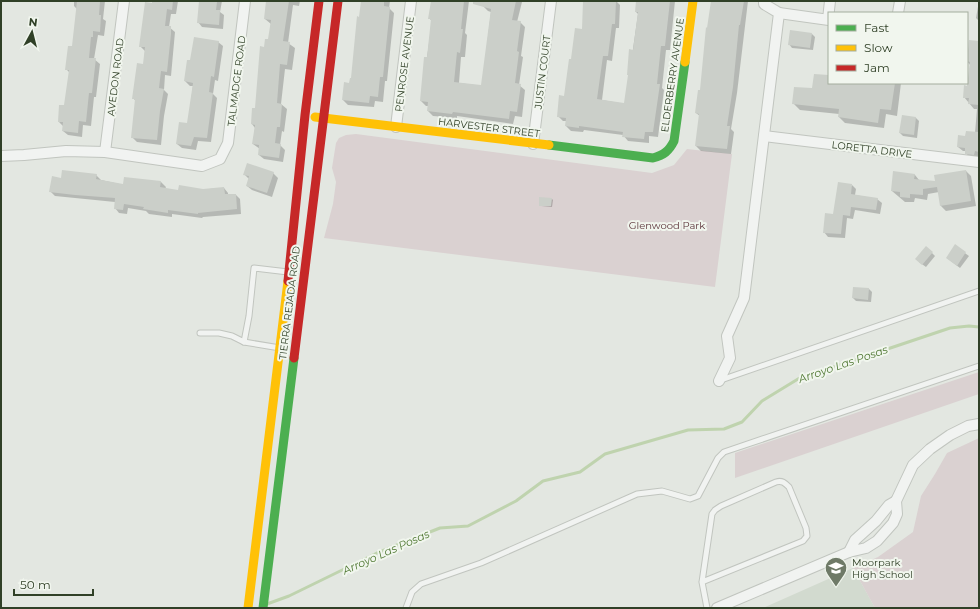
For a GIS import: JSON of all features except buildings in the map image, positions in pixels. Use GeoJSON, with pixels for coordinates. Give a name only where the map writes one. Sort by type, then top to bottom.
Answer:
{"type":"FeatureCollection","features":[{"type":"Feature","properties":{"kind":"main road","name":"TIERRA REJADA ROAD"},"geometry":{"type":"LineString","coordinates":[[248,608],[289,272],[305,115],[319,1]]}},
{"type":"Feature","properties":{"kind":"main road","name":"TIERRA REJADA ROAD"},"geometry":{"type":"LineString","coordinates":[[263,608],[338,1]]}},
{"type":"Feature","properties":{"kind":"main road","name":"ELDERBERRY AVENUE"},"geometry":{"type":"LineString","coordinates":[[669,150],[674,141],[693,1]]}},
{"type":"Feature","properties":{"kind":"main road","name":"HARVESTER STREET"},"geometry":{"type":"LineString","coordinates":[[305,115],[653,158],[663,155],[669,150]]}},
{"type":"Feature","properties":{"kind":"street","name":"AVEDON ROAD"},"geometry":{"type":"LineString","coordinates":[[106,152],[124,1]]}},
{"type":"Feature","properties":{"kind":"street","name":"TALMADGE ROAD"},"geometry":{"type":"LineString","coordinates":[[106,152],[202,166],[220,158],[228,143],[245,1]]}},
{"type":"Feature","properties":{"kind":"street","name":"PENROSE AVENUE"},"geometry":{"type":"LineString","coordinates":[[396,126],[411,1]]}},
{"type":"Feature","properties":{"kind":"street","name":"JUSTIN COURT"},"geometry":{"type":"LineString","coordinates":[[533,144],[551,1]]}},
{"type":"Feature","properties":{"kind":"street"},"geometry":{"type":"LineString","coordinates":[[764,1],[764,4],[779,13],[828,19]]}},
{"type":"Feature","properties":{"kind":"street"},"geometry":{"type":"LineString","coordinates":[[829,12],[830,1]]}},
{"type":"Feature","properties":{"kind":"street"},"geometry":{"type":"LineString","coordinates":[[898,12],[900,1]]}},
{"type":"Feature","properties":{"kind":"street"},"geometry":{"type":"LineString","coordinates":[[719,381],[730,358],[727,336],[744,298],[779,13]]}},
{"type":"Feature","properties":{"kind":"street","name":"LORETTA DRIVE"},"geometry":{"type":"LineString","coordinates":[[764,136],[979,162]]}},
{"type":"Feature","properties":{"kind":"street"},"geometry":{"type":"LineString","coordinates":[[1,156],[66,151],[106,152]]}},
{"type":"Feature","properties":{"kind":"street"},"geometry":{"type":"LineString","coordinates":[[717,608],[849,552],[866,548],[876,542],[893,523],[897,514],[896,501],[913,465],[930,449],[950,435],[968,426],[979,424]]}},
{"type":"Feature","properties":{"kind":"street"},"geometry":{"type":"LineString","coordinates":[[849,552],[855,540],[876,522],[889,505],[896,501]]}},
{"type":"Feature","properties":{"kind":"lane"},"geometry":{"type":"LineString","coordinates":[[244,342],[249,316],[254,268],[289,272]]}},
{"type":"Feature","properties":{"kind":"lane"},"geometry":{"type":"LineString","coordinates":[[719,381],[979,291]]}},
{"type":"Feature","properties":{"kind":"lane"},"geometry":{"type":"LineString","coordinates":[[200,333],[219,333],[232,336],[244,342],[280,348]]}},
{"type":"Feature","properties":{"kind":"lane"},"geometry":{"type":"LineString","coordinates":[[406,608],[412,592],[421,584],[481,564],[637,494],[662,491],[690,499],[698,496],[718,458],[724,452],[979,366]]}},
{"type":"Feature","properties":{"kind":"lane"},"geometry":{"type":"LineString","coordinates":[[702,582],[803,541],[807,536],[806,528],[789,487],[784,482],[776,482],[721,506],[712,514],[702,582],[707,608]]}},
{"type":"Feature","properties":{"kind":"shaded area","name":"Moorpark High School"},"geometry":{"type":"Polygon","coordinates":[[[853,568],[875,608],[763,608],[853,568]]]}},
{"type":"Feature","properties":{"kind":"green space","name":"Glenwood Park"},"geometry":{"type":"Polygon","coordinates":[[[356,134],[652,173],[674,165],[687,149],[732,154],[715,287],[324,238],[333,204],[336,182],[332,168],[336,143],[339,138],[346,135],[356,134]]]}},
{"type":"Feature","properties":{"kind":"green space"},"geometry":{"type":"Polygon","coordinates":[[[979,372],[979,394],[735,478],[735,453],[979,372]]]}},
{"type":"Feature","properties":{"kind":"green space"},"geometry":{"type":"Polygon","coordinates":[[[979,438],[979,608],[875,608],[853,568],[878,557],[913,532],[921,496],[947,453],[979,438]]]}},
{"type":"Feature","properties":{"kind":"waterway","name":"Arroyo Las Posas"},"geometry":{"type":"LineString","coordinates":[[267,604],[289,596],[377,553],[440,528],[468,526],[516,501],[543,481],[580,472],[605,454],[688,430],[724,429],[742,422],[762,401],[798,379],[950,328],[969,326],[979,327]]}},
{"type":"Feature","properties":{"kind":"traffic: fast"},"geometry":{"type":"LineString","coordinates":[[549,145],[653,158],[663,154],[668,150],[674,141],[685,62]]}},
{"type":"Feature","properties":{"kind":"traffic: fast"},"geometry":{"type":"LineString","coordinates":[[263,608],[294,358]]}},
{"type":"Feature","properties":{"kind":"traffic: slow"},"geometry":{"type":"LineString","coordinates":[[685,62],[693,1]]}},
{"type":"Feature","properties":{"kind":"traffic: slow"},"geometry":{"type":"LineString","coordinates":[[315,117],[549,145]]}},
{"type":"Feature","properties":{"kind":"traffic: slow"},"geometry":{"type":"LineString","coordinates":[[248,608],[288,281]]}},
{"type":"Feature","properties":{"kind":"traffic: jam"},"geometry":{"type":"LineString","coordinates":[[288,281],[305,115],[319,1]]}},
{"type":"Feature","properties":{"kind":"traffic: jam"},"geometry":{"type":"LineString","coordinates":[[294,358],[338,1]]}},
{"type":"Feature","properties":{"kind":"place","name":"Moorpark High School"},"geometry":{"type":"Point","coordinates":[836,588]}}]}
